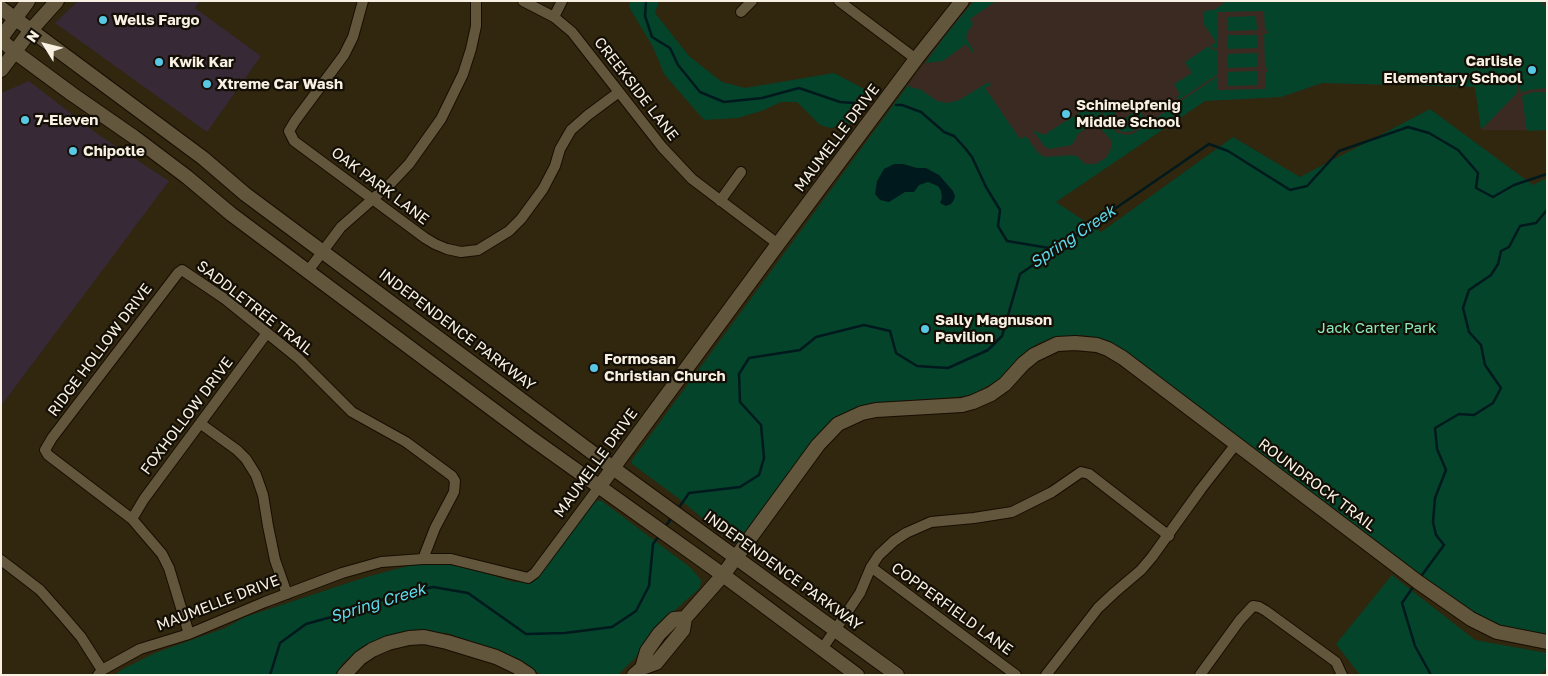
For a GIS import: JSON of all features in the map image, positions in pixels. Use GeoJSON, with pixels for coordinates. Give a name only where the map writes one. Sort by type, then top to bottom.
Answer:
{"type":"FeatureCollection","features":[{"type":"Feature","properties":{"kind":"main road"},"geometry":{"type":"LineString","coordinates":[[28,1],[1,39],[15,52],[188,177],[231,214],[531,438],[857,675]]}},
{"type":"Feature","properties":{"kind":"main road"},"geometry":{"type":"LineString","coordinates":[[1,70],[31,30],[57,1]]}},
{"type":"Feature","properties":{"kind":"main road","name":"MAUMELLE DRIVE"},"geometry":{"type":"LineString","coordinates":[[599,487],[778,244],[962,1]]}},
{"type":"Feature","properties":{"kind":"main road","name":"INDEPENDENCE PARKWAY"},"geometry":{"type":"LineString","coordinates":[[1,8],[204,158],[245,194],[897,675]]}},
{"type":"Feature","properties":{"kind":"main road"},"geometry":{"type":"LineString","coordinates":[[134,137],[150,118]]}},
{"type":"Feature","properties":{"kind":"main road","name":"ROUNDROCK TRAIL"},"geometry":{"type":"LineString","coordinates":[[737,556],[818,445],[838,424],[876,410],[962,405],[973,402],[991,394],[1005,384],[1034,355],[1057,344],[1075,342],[1108,349],[1418,582],[1471,619],[1503,634],[1547,642]]}},
{"type":"Feature","properties":{"kind":"main road"},"geometry":{"type":"LineString","coordinates":[[638,671],[647,651],[659,634],[674,619],[684,618],[723,576],[737,556]]}},
{"type":"Feature","properties":{"kind":"main road"},"geometry":{"type":"LineString","coordinates":[[344,675],[360,658],[380,646],[409,638],[424,637],[496,657],[529,675]]}},
{"type":"Feature","properties":{"kind":"street","name":"OAK PARK LANE"},"geometry":{"type":"LineString","coordinates":[[363,1],[353,37],[344,55],[295,120],[289,131],[294,141],[435,244],[461,252],[478,250],[502,236],[521,219],[543,189],[555,166],[560,149],[571,130],[619,92]]}},
{"type":"Feature","properties":{"kind":"street"},"geometry":{"type":"LineString","coordinates":[[308,271],[341,227],[391,183],[409,164],[445,112],[463,74],[471,49],[476,26],[476,1]]}},
{"type":"Feature","properties":{"kind":"street","name":"CREEKSIDE LANE"},"geometry":{"type":"LineString","coordinates":[[523,1],[563,24],[581,42],[674,162],[692,179],[778,244]]}},
{"type":"Feature","properties":{"kind":"street"},"geometry":{"type":"LineString","coordinates":[[554,18],[562,1]]}},
{"type":"Feature","properties":{"kind":"street"},"geometry":{"type":"LineString","coordinates":[[741,12],[752,1]]}},
{"type":"Feature","properties":{"kind":"street"},"geometry":{"type":"LineString","coordinates":[[839,1],[916,60]]}},
{"type":"Feature","properties":{"kind":"street"},"geometry":{"type":"LineString","coordinates":[[720,201],[740,172]]}},
{"type":"Feature","properties":{"kind":"street","name":"SADDLETREE TRAIL"},"geometry":{"type":"LineString","coordinates":[[182,270],[225,299],[298,358],[352,412],[406,442],[452,476],[455,481],[454,492],[435,528],[424,559]]}},
{"type":"Feature","properties":{"kind":"street","name":"RIDGE HOLLOW DRIVE"},"geometry":{"type":"LineString","coordinates":[[132,519],[48,455],[45,450],[52,438],[178,272],[182,270]]}},
{"type":"Feature","properties":{"kind":"street","name":"FOXHOLLOW DRIVE"},"geometry":{"type":"LineString","coordinates":[[132,519],[144,499],[267,333]]}},
{"type":"Feature","properties":{"kind":"street"},"geometry":{"type":"LineString","coordinates":[[201,424],[246,459],[256,475],[264,495],[275,560],[287,594]]}},
{"type":"Feature","properties":{"kind":"street"},"geometry":{"type":"LineString","coordinates":[[1046,675],[1098,608],[1141,570],[1169,536],[1201,489],[1236,444]]}},
{"type":"Feature","properties":{"kind":"street"},"geometry":{"type":"LineString","coordinates":[[822,649],[860,593],[871,567],[879,555],[894,541],[931,522],[1012,512],[1052,492],[1080,472],[1089,474],[1169,536]]}},
{"type":"Feature","properties":{"kind":"street","name":"MAUMELLE DRIVE"},"geometry":{"type":"LineString","coordinates":[[100,672],[140,649],[189,634],[287,594],[367,566],[397,560],[451,559],[479,565],[521,578],[528,578],[535,573],[599,487]]}},
{"type":"Feature","properties":{"kind":"street"},"geometry":{"type":"LineString","coordinates":[[132,519],[162,554],[169,568],[189,634]]}},
{"type":"Feature","properties":{"kind":"street"},"geometry":{"type":"LineString","coordinates":[[1,560],[40,590],[63,616],[81,637],[100,672]]}},
{"type":"Feature","properties":{"kind":"street","name":"COPPERFIELD LANE"},"geometry":{"type":"LineString","coordinates":[[871,567],[1016,675]]}},
{"type":"Feature","properties":{"kind":"street"},"geometry":{"type":"LineString","coordinates":[[1200,675],[1240,620],[1253,606],[1266,611],[1336,662],[1342,675]]}},
{"type":"Feature","properties":{"kind":"shaded area"},"geometry":{"type":"Polygon","coordinates":[[[78,1],[200,1],[195,8],[261,56],[207,132],[55,23],[78,1]]]}},
{"type":"Feature","properties":{"kind":"shaded area","name":"Schimelpfenig Middle School"},"geometry":{"type":"Polygon","coordinates":[[[974,1],[1547,1],[1547,130],[1481,130],[1475,87],[1322,83],[1281,97],[1205,101],[1055,202],[908,85],[949,29],[974,1]]]}},
{"type":"Feature","properties":{"kind":"shaded area"},"geometry":{"type":"Polygon","coordinates":[[[29,81],[99,135],[169,181],[1,406],[1,93],[29,81]]]}},
{"type":"Feature","properties":{"kind":"green space"},"geometry":{"type":"Polygon","coordinates":[[[630,1],[659,1],[655,13],[689,56],[722,82],[745,88],[834,73],[874,94],[850,124],[830,128],[820,125],[797,102],[781,102],[764,110],[738,118],[704,120],[664,74],[653,47],[629,7],[630,1]]]}},
{"type":"Feature","properties":{"kind":"green space"},"geometry":{"type":"Polygon","coordinates":[[[974,1],[996,1],[970,19],[973,24],[966,38],[973,53],[966,44],[943,61],[925,63],[948,32],[974,1]]]}},
{"type":"Feature","properties":{"kind":"green space","name":"Jack Carter Park"},"geometry":{"type":"Polygon","coordinates":[[[1227,1],[1541,1],[1544,6],[1547,4],[1547,18],[1545,18],[1547,24],[1547,88],[1521,93],[1514,55],[1518,92],[1481,130],[1475,87],[1322,83],[1281,97],[1205,101],[1056,202],[1101,232],[1233,137],[1300,177],[1430,109],[1533,185],[1547,178],[1547,635],[1499,628],[1478,618],[1132,356],[1104,339],[1083,335],[1057,338],[1038,343],[1000,379],[969,396],[872,403],[853,409],[837,418],[818,435],[739,542],[734,544],[678,498],[632,464],[632,460],[908,85],[912,88],[920,89],[937,101],[948,103],[959,100],[989,82],[991,85],[985,88],[1020,139],[1026,136],[1038,153],[1045,157],[1072,155],[1078,157],[1085,164],[1096,164],[1107,157],[1112,146],[1111,140],[1101,129],[1086,128],[1078,134],[1072,145],[1049,149],[1044,146],[1033,130],[1044,135],[1074,116],[1081,123],[1093,126],[1102,125],[1107,122],[1117,133],[1128,135],[1134,133],[1218,76],[1218,90],[1266,89],[1265,72],[1267,72],[1267,68],[1265,68],[1264,34],[1267,34],[1267,30],[1265,30],[1264,11],[1217,12],[1217,48],[1214,49],[1211,45],[1216,42],[1203,23],[1203,13],[1208,10],[1214,10],[1227,1]]]}},
{"type":"Feature","properties":{"kind":"green space"},"geometry":{"type":"Polygon","coordinates":[[[1256,16],[1257,30],[1227,31],[1227,17],[1256,16]]]}},
{"type":"Feature","properties":{"kind":"green space"},"geometry":{"type":"Polygon","coordinates":[[[1227,35],[1257,35],[1257,48],[1228,49],[1227,35]]]}},
{"type":"Feature","properties":{"kind":"green space"},"geometry":{"type":"Polygon","coordinates":[[[1209,46],[1212,50],[1217,50],[1218,74],[1179,100],[1177,97],[1180,94],[1174,84],[1192,73],[1185,62],[1209,46]]]}},
{"type":"Feature","properties":{"kind":"green space"},"geometry":{"type":"Polygon","coordinates":[[[1257,53],[1258,67],[1228,68],[1228,54],[1257,53]]]}},
{"type":"Feature","properties":{"kind":"green space"},"geometry":{"type":"Polygon","coordinates":[[[1257,71],[1258,85],[1228,86],[1228,72],[1257,71]]]}},
{"type":"Feature","properties":{"kind":"green space"},"geometry":{"type":"Polygon","coordinates":[[[1533,92],[1547,92],[1547,130],[1527,131],[1522,96],[1533,92]]]}},
{"type":"Feature","properties":{"kind":"green space"},"geometry":{"type":"Polygon","coordinates":[[[1094,103],[1106,121],[1101,124],[1084,122],[1076,115],[1094,103]]]}},
{"type":"Feature","properties":{"kind":"green space"},"geometry":{"type":"Polygon","coordinates":[[[1109,104],[1120,121],[1139,109],[1144,118],[1149,115],[1151,118],[1131,132],[1122,132],[1113,126],[1100,110],[1109,104]]]}},
{"type":"Feature","properties":{"kind":"green space"},"geometry":{"type":"Polygon","coordinates":[[[595,500],[602,501],[691,568],[701,580],[700,588],[664,620],[646,641],[636,657],[618,675],[542,675],[500,651],[447,633],[400,632],[363,646],[343,663],[336,675],[115,675],[155,653],[225,628],[245,617],[363,578],[415,564],[445,564],[468,568],[514,582],[532,582],[595,500]]]}},
{"type":"Feature","properties":{"kind":"green space"},"geometry":{"type":"Polygon","coordinates":[[[1392,575],[1475,640],[1547,653],[1547,667],[1541,675],[1360,675],[1336,644],[1392,575]]]}},
{"type":"Feature","properties":{"kind":"water"},"geometry":{"type":"Polygon","coordinates":[[[894,164],[926,168],[939,175],[953,191],[954,200],[946,206],[940,203],[942,198],[941,191],[938,186],[928,182],[919,185],[914,192],[905,192],[889,202],[880,200],[875,194],[877,181],[884,169],[894,164]]]}},
{"type":"Feature","properties":{"kind":"waterway"},"geometry":{"type":"LineString","coordinates":[[646,1],[645,16],[652,37],[670,48],[678,65],[700,92],[724,102],[762,98],[799,88],[840,102],[867,104]]}},
{"type":"Feature","properties":{"kind":"waterway"},"geometry":{"type":"LineString","coordinates":[[896,105],[902,105],[921,112],[944,132],[954,136],[965,148],[972,157],[986,187],[1000,210],[998,226],[1007,241],[1055,249]]}},
{"type":"Feature","properties":{"kind":"waterway","name":"Spring Creek"},"geometry":{"type":"LineString","coordinates":[[678,509],[689,493],[740,487],[759,475],[764,458],[761,425],[740,402],[739,374],[749,358],[800,350],[816,337],[864,325],[890,331],[896,353],[917,366],[948,368],[988,350],[1002,336],[1020,274],[1209,144],[1228,151],[1290,190],[1307,186],[1339,151],[1408,127],[1429,133],[1458,150],[1478,173],[1476,188],[1493,197],[1514,185],[1547,174]]}},
{"type":"Feature","properties":{"kind":"waterway"},"geometry":{"type":"LineString","coordinates":[[1422,575],[1444,545],[1436,535],[1433,522],[1435,498],[1446,470],[1437,449],[1435,428],[1459,414],[1474,415],[1493,403],[1501,388],[1485,365],[1481,345],[1469,332],[1463,308],[1469,290],[1491,275],[1498,264],[1501,251],[1509,247],[1520,226],[1536,223],[1547,210]]}},
{"type":"Feature","properties":{"kind":"waterway","name":"Spring Creek"},"geometry":{"type":"LineString","coordinates":[[665,527],[672,517]]}},
{"type":"Feature","properties":{"kind":"waterway","name":"Spring Creek"},"geometry":{"type":"LineString","coordinates":[[270,675],[280,643],[306,624],[364,608],[388,597],[433,587],[468,593],[526,634],[565,633],[612,627],[636,611],[649,586],[653,544],[659,536]]}},
{"type":"Feature","properties":{"kind":"waterway"},"geometry":{"type":"LineString","coordinates":[[1413,587],[1402,603],[1415,646],[1431,675]]}},
{"type":"Feature","properties":{"kind":"place","name":"Wells Fargo"},"geometry":{"type":"Point","coordinates":[103,20]}},
{"type":"Feature","properties":{"kind":"place","name":"Kwik Kar"},"geometry":{"type":"Point","coordinates":[159,62]}},
{"type":"Feature","properties":{"kind":"place","name":"Carlisle Elementary School"},"geometry":{"type":"Point","coordinates":[1532,70]}},
{"type":"Feature","properties":{"kind":"place","name":"Xtreme Car Wash"},"geometry":{"type":"Point","coordinates":[207,84]}},
{"type":"Feature","properties":{"kind":"place","name":"Schimelpfenig Middle School"},"geometry":{"type":"Point","coordinates":[1066,114]}},
{"type":"Feature","properties":{"kind":"place","name":"7-Eleven"},"geometry":{"type":"Point","coordinates":[25,120]}},
{"type":"Feature","properties":{"kind":"place","name":"Chipotle"},"geometry":{"type":"Point","coordinates":[73,151]}},
{"type":"Feature","properties":{"kind":"place","name":"Sally Magnuson Pavilion"},"geometry":{"type":"Point","coordinates":[925,329]}},
{"type":"Feature","properties":{"kind":"place","name":"Formosan Christian Church"},"geometry":{"type":"Point","coordinates":[594,368]}}]}
